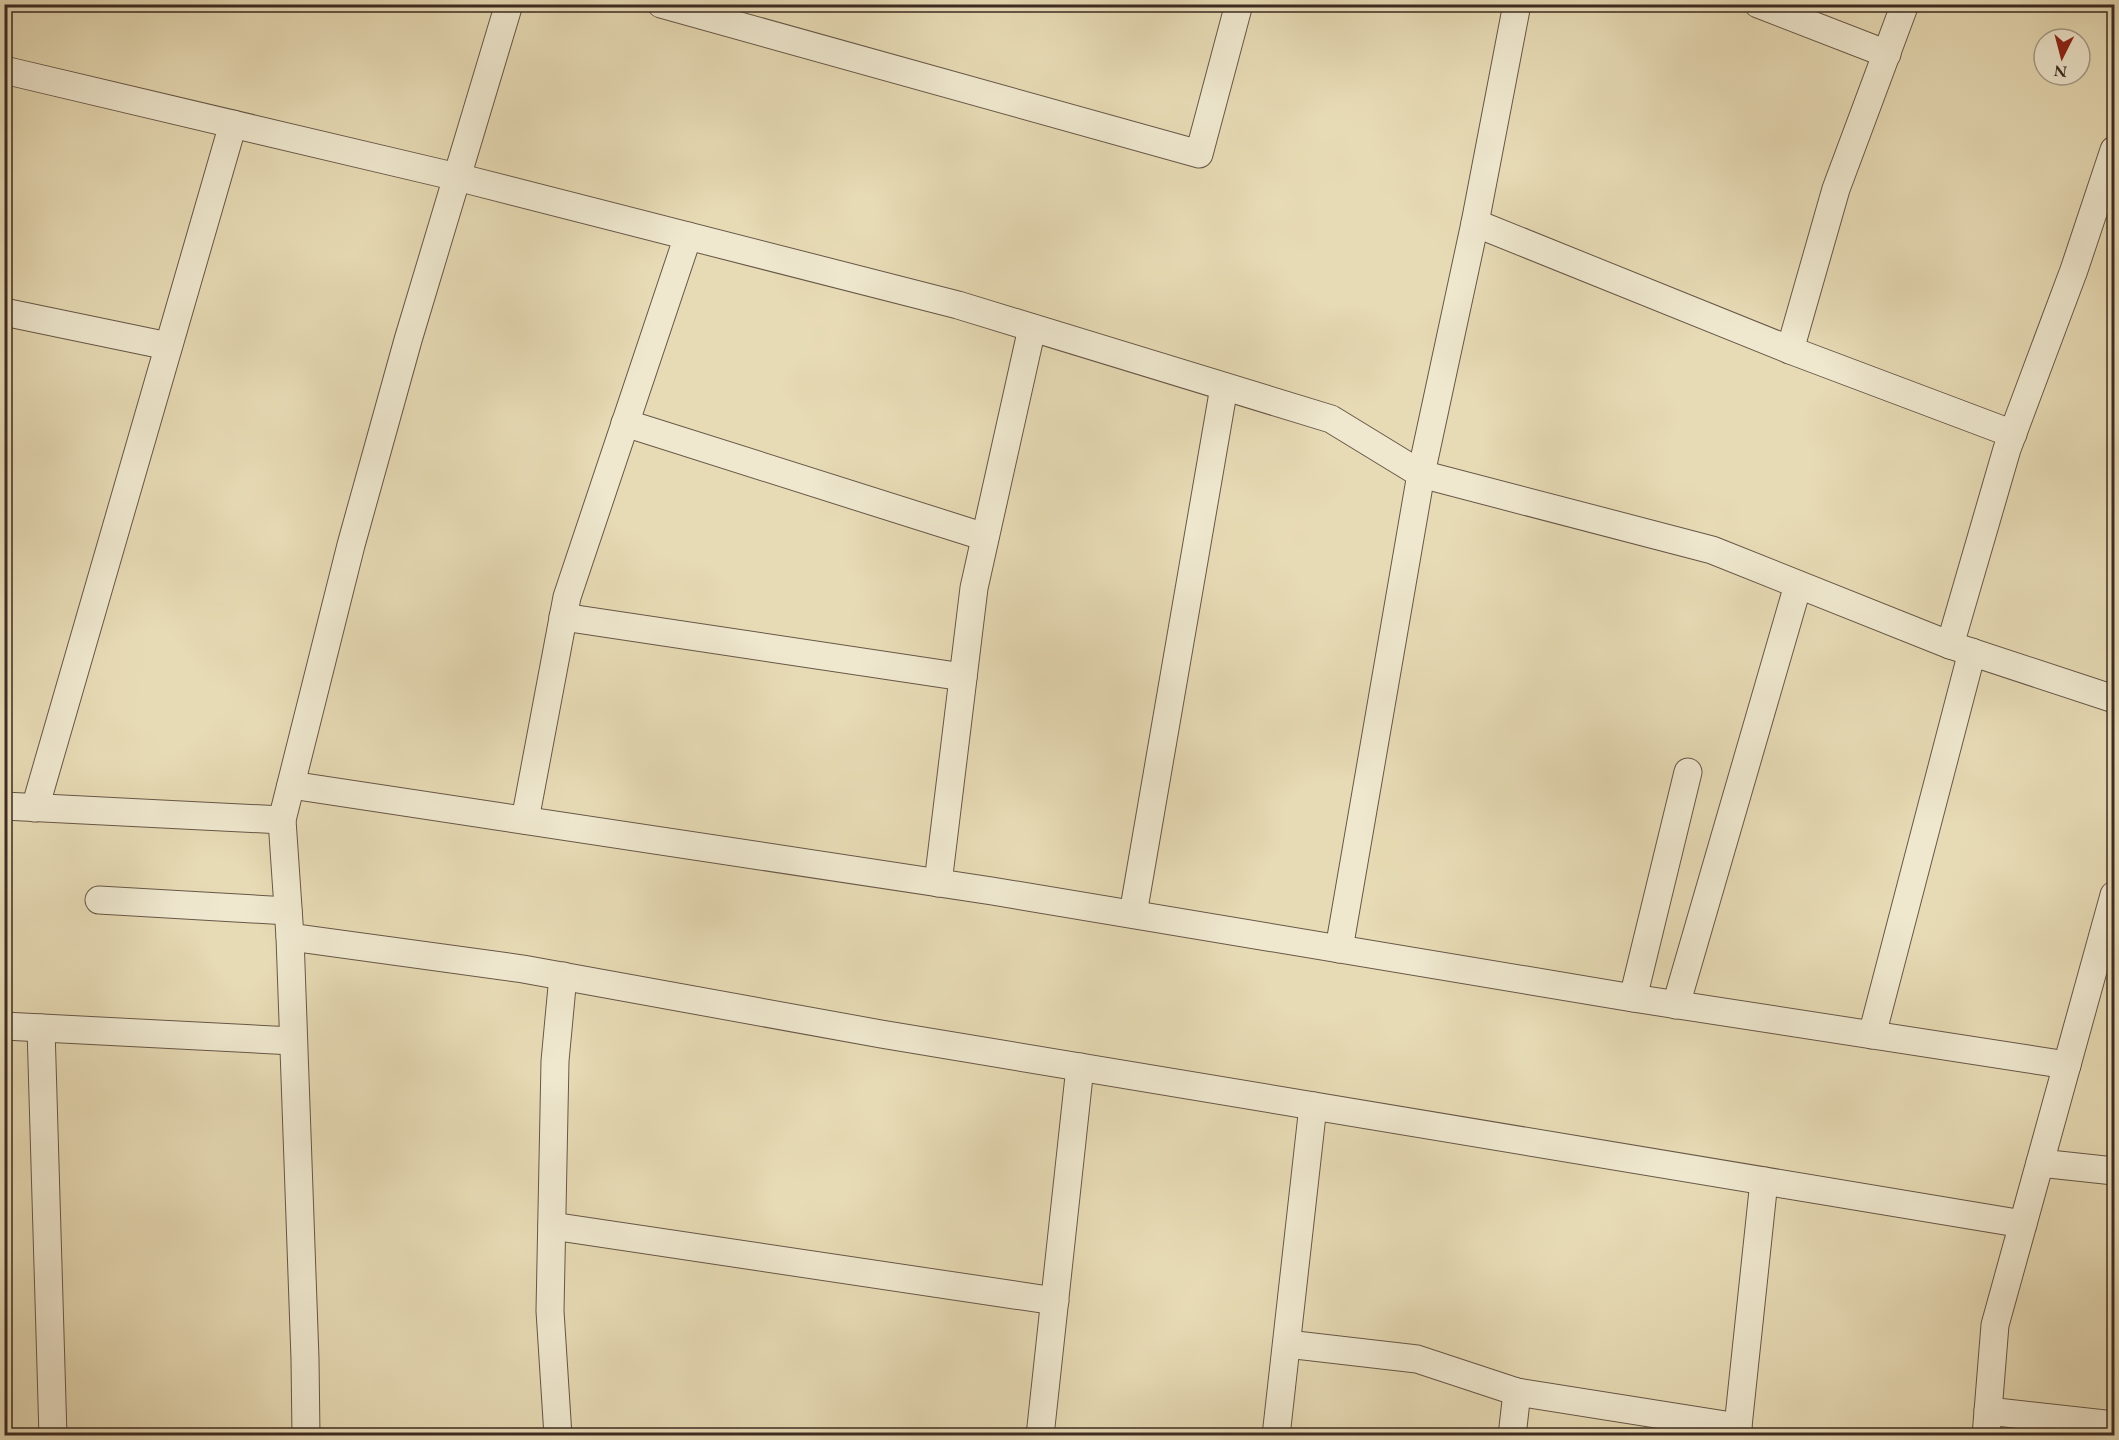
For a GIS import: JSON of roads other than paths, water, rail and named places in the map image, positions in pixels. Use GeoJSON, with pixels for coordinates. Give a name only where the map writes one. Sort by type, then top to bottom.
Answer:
{"type":"FeatureCollection","features":[{"type":"Feature","properties":{"kind":"street"},"geometry":{"type":"LineString","coordinates":[[306,1436],[289,924],[282,820],[351,545],[408,340],[509,4]]}},
{"type":"Feature","properties":{"kind":"street"},"geometry":{"type":"LineString","coordinates":[[661,4],[1199,154],[1239,4]]}},
{"type":"Feature","properties":{"kind":"street"},"geometry":{"type":"LineString","coordinates":[[1339,949],[1421,474],[1517,4]]}},
{"type":"Feature","properties":{"kind":"street"},"geometry":{"type":"LineString","coordinates":[[1758,4],[1887,54]]}},
{"type":"Feature","properties":{"kind":"street"},"geometry":{"type":"LineString","coordinates":[[1790,350],[1836,189],[1905,4]]}},
{"type":"Feature","properties":{"kind":"street"},"geometry":{"type":"LineString","coordinates":[[4,70],[457,177],[958,306],[1032,328],[1331,419],[1421,474],[1712,550],[1961,649],[2115,699]]}},
{"type":"Feature","properties":{"kind":"street"},"geometry":{"type":"LineString","coordinates":[[35,808],[233,124]]}},
{"type":"Feature","properties":{"kind":"street"},"geometry":{"type":"LineString","coordinates":[[1872,1035],[2007,449],[2074,270],[2115,150]]}},
{"type":"Feature","properties":{"kind":"street"},"geometry":{"type":"LineString","coordinates":[[1474,223],[1790,350],[2013,434]]}},
{"type":"Feature","properties":{"kind":"street"},"geometry":{"type":"LineString","coordinates":[[525,820],[567,597],[687,236]]}},
{"type":"Feature","properties":{"kind":"street"},"geometry":{"type":"LineString","coordinates":[[4,312],[168,346]]}},
{"type":"Feature","properties":{"kind":"street"},"geometry":{"type":"LineString","coordinates":[[938,883],[974,588],[1032,328]]}},
{"type":"Feature","properties":{"kind":"street"},"geometry":{"type":"LineString","coordinates":[[1133,914],[1224,387]]}},
{"type":"Feature","properties":{"kind":"street"},"geometry":{"type":"LineString","coordinates":[[625,423],[985,537]]}},
{"type":"Feature","properties":{"kind":"street"},"geometry":{"type":"LineString","coordinates":[[1676,1005],[1798,585]]}},
{"type":"Feature","properties":{"kind":"street"},"geometry":{"type":"LineString","coordinates":[[563,617],[963,677]]}},
{"type":"Feature","properties":{"kind":"street"},"geometry":{"type":"LineString","coordinates":[[1633,998],[1688,772]]}},
{"type":"Feature","properties":{"kind":"street"},"geometry":{"type":"LineString","coordinates":[[291,785],[938,883],[1676,1005],[2067,1065]]}},
{"type":"Feature","properties":{"kind":"street"},"geometry":{"type":"LineString","coordinates":[[4,806],[282,820]]}},
{"type":"Feature","properties":{"kind":"street"},"geometry":{"type":"LineString","coordinates":[[2115,895],[1995,1325],[1987,1423],[2115,1425]]}},
{"type":"Feature","properties":{"kind":"street"},"geometry":{"type":"LineString","coordinates":[[99,900],[289,924],[881,1034],[2023,1224]]}},
{"type":"Feature","properties":{"kind":"street"},"geometry":{"type":"LineString","coordinates":[[558,1436],[550,1311],[555,1062],[563,976]]}},
{"type":"Feature","properties":{"kind":"street"},"geometry":{"type":"LineString","coordinates":[[4,1026],[293,1041]]}},
{"type":"Feature","properties":{"kind":"street"},"geometry":{"type":"LineString","coordinates":[[41,1028],[53,1436]]}},
{"type":"Feature","properties":{"kind":"street"},"geometry":{"type":"LineString","coordinates":[[1040,1436],[1080,1067]]}},
{"type":"Feature","properties":{"kind":"street"},"geometry":{"type":"LineString","coordinates":[[1276,1436],[1313,1106]]}},
{"type":"Feature","properties":{"kind":"street"},"geometry":{"type":"LineString","coordinates":[[2040,1163],[2115,1171]]}},
{"type":"Feature","properties":{"kind":"street"},"geometry":{"type":"LineString","coordinates":[[1287,1344],[1417,1359],[1516,1392],[1738,1431],[1764,1181]]}},
{"type":"Feature","properties":{"kind":"street"},"geometry":{"type":"LineString","coordinates":[[552,1226],[1054,1301]]}},
{"type":"Feature","properties":{"kind":"street"},"geometry":{"type":"LineString","coordinates":[[1512,1436],[1516,1392]]}}]}
